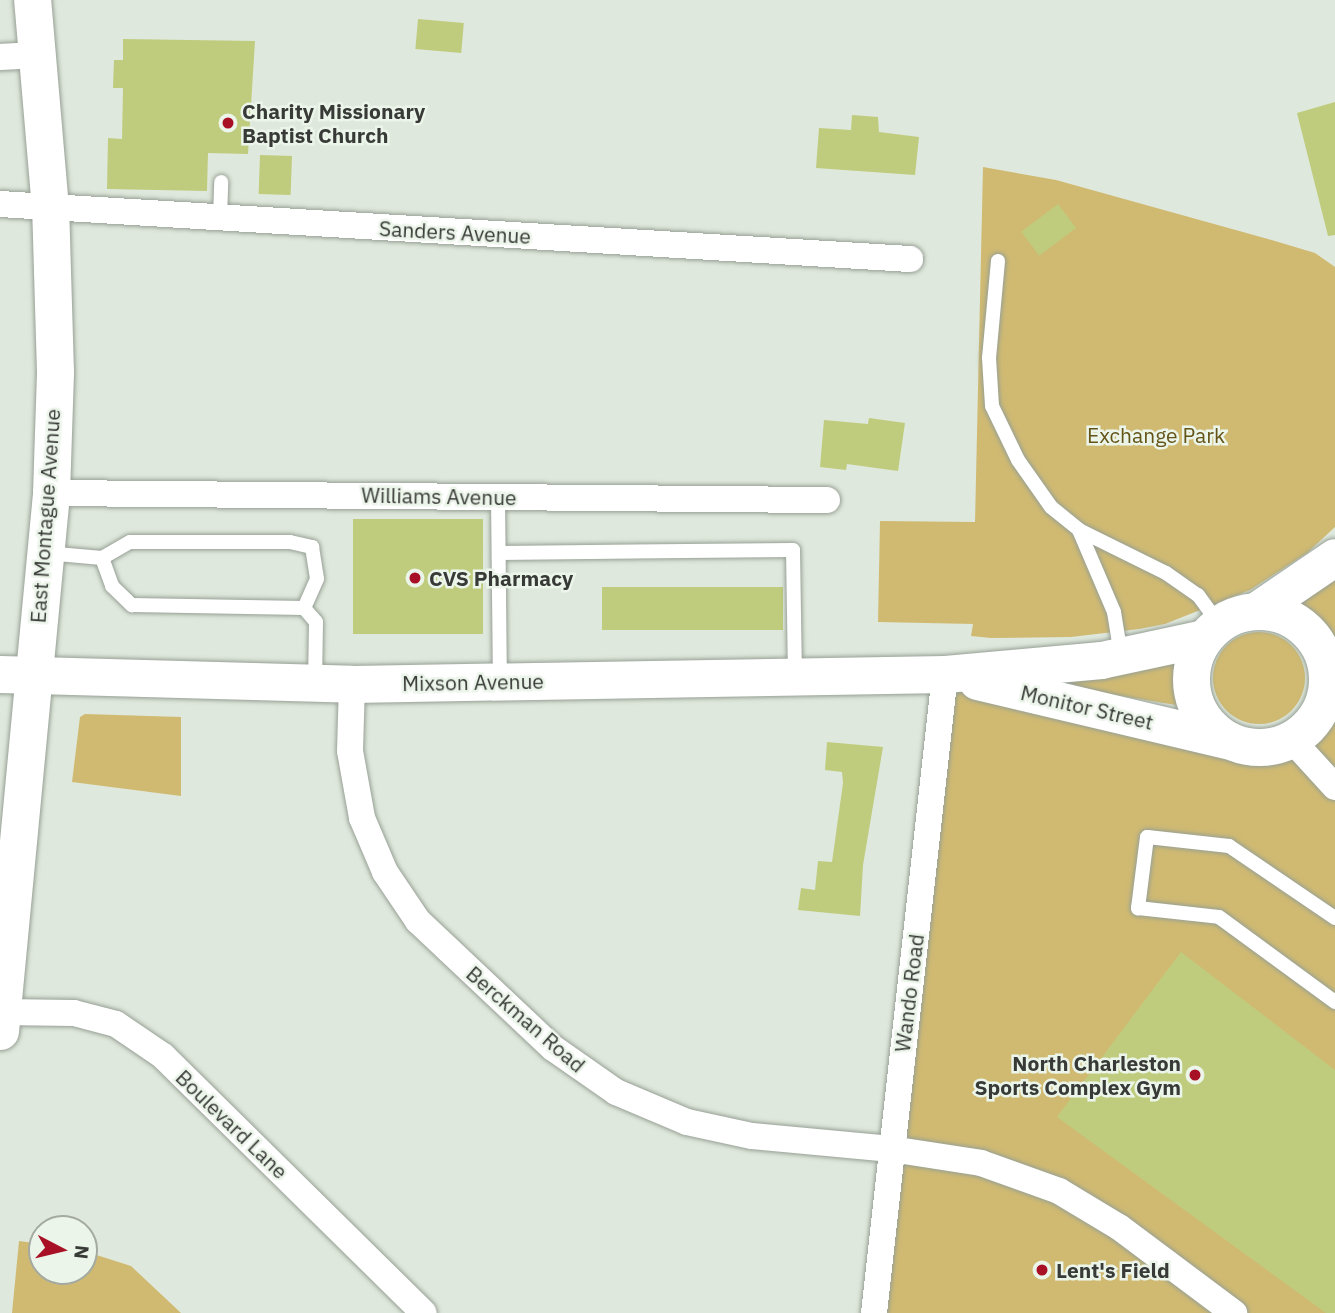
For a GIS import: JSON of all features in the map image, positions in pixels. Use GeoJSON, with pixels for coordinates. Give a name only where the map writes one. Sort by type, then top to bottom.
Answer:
{"type":"FeatureCollection","features":[{"type":"Feature","properties":{"kind":"street","name":"East Montague Avenue"},"geometry":{"type":"LineString","coordinates":[[1,1021],[16,676],[44,553],[51,493],[55,372],[50,208],[32,0]]}},
{"type":"Feature","properties":{"kind":"street"},"geometry":{"type":"LineString","coordinates":[[0,57],[38,55]]}},
{"type":"Feature","properties":{"kind":"street","name":"Sanders Avenue"},"geometry":{"type":"LineString","coordinates":[[0,204],[910,259]]}},
{"type":"Feature","properties":{"kind":"street","name":"Williams Avenue"},"geometry":{"type":"LineString","coordinates":[[51,493],[827,500]]}},
{"type":"Feature","properties":{"kind":"street"},"geometry":{"type":"LineString","coordinates":[[945,674],[1121,656],[1211,631],[1257,610],[1335,557]]}},
{"type":"Feature","properties":{"kind":"street"},"geometry":{"type":"LineString","coordinates":[[1211,631],[1194,655],[1192,695],[1200,714],[1229,741],[1271,747],[1291,739],[1318,712],[1331,670],[1312,636],[1297,622],[1257,610]]}},
{"type":"Feature","properties":{"kind":"street","name":"Mixson Avenue"},"geometry":{"type":"LineString","coordinates":[[16,676],[352,684],[945,674]]}},
{"type":"Feature","properties":{"kind":"street","name":"Monitor Street"},"geometry":{"type":"LineString","coordinates":[[945,674],[1229,741]]}},
{"type":"Feature","properties":{"kind":"street","name":"Wando Road"},"geometry":{"type":"LineString","coordinates":[[874,1313],[945,674]]}},
{"type":"Feature","properties":{"kind":"street","name":"Berckman Road"},"geometry":{"type":"LineString","coordinates":[[352,684],[350,751],[359,805],[385,872],[418,920],[553,1048],[616,1092],[687,1122],[752,1136],[891,1149],[981,1163],[1059,1191],[1119,1227],[1234,1313]]}},
{"type":"Feature","properties":{"kind":"street"},"geometry":{"type":"LineString","coordinates":[[1291,739],[1335,786]]}},
{"type":"Feature","properties":{"kind":"street","name":"Boulevard Lane"},"geometry":{"type":"LineString","coordinates":[[1,1021],[74,1013],[116,1024],[163,1056],[425,1313]]}},
{"type":"Feature","properties":{"kind":"lane"},"geometry":{"type":"LineString","coordinates":[[32,0],[40,0]]}},
{"type":"Feature","properties":{"kind":"lane"},"geometry":{"type":"LineString","coordinates":[[220,218],[221,182]]}},
{"type":"Feature","properties":{"kind":"lane"},"geometry":{"type":"LineString","coordinates":[[998,261],[989,358],[992,406],[1018,460],[1051,507],[1079,530],[1166,573],[1198,595],[1211,631]]}},
{"type":"Feature","properties":{"kind":"lane"},"geometry":{"type":"LineString","coordinates":[[498,497],[500,681]]}},
{"type":"Feature","properties":{"kind":"lane"},"geometry":{"type":"LineString","coordinates":[[1079,530],[1114,612],[1121,656]]}},
{"type":"Feature","properties":{"kind":"lane"},"geometry":{"type":"LineString","coordinates":[[44,553],[102,558],[130,542],[290,542],[312,548],[317,579],[304,608]]}},
{"type":"Feature","properties":{"kind":"lane"},"geometry":{"type":"LineString","coordinates":[[499,553],[793,550],[795,676]]}},
{"type":"Feature","properties":{"kind":"lane"},"geometry":{"type":"LineString","coordinates":[[102,558],[113,586],[132,605],[304,608],[316,622],[315,683]]}},
{"type":"Feature","properties":{"kind":"lane"},"geometry":{"type":"LineString","coordinates":[[1335,918],[1229,846],[1147,837],[1138,908],[1219,917],[1335,1002]]}},
{"type":"Feature","properties":{"kind":"green space","name":"Exchange Park"},"geometry":{"type":"Polygon","coordinates":[[[983,167],[1056,180],[1268,239],[1315,253],[1335,267],[1335,527],[1307,553],[1250,590],[1165,624],[1139,629],[1071,637],[991,638],[971,636],[973,624],[878,622],[880,521],[975,522],[983,167]]]}},
{"type":"Feature","properties":{"kind":"green space"},"geometry":{"type":"Polygon","coordinates":[[[1335,579],[1335,642],[1302,612],[1301,604],[1335,579]]]}},
{"type":"Feature","properties":{"kind":"green space"},"geometry":{"type":"Polygon","coordinates":[[[1259,632],[1277,635],[1292,645],[1302,660],[1305,678],[1302,696],[1292,711],[1277,721],[1259,724],[1241,721],[1226,711],[1216,696],[1213,678],[1216,660],[1226,645],[1241,635],[1259,632]]]}},
{"type":"Feature","properties":{"kind":"green space"},"geometry":{"type":"Polygon","coordinates":[[[1183,661],[1182,706],[1079,689],[1070,682],[1071,677],[1183,661]]]}},
{"type":"Feature","properties":{"kind":"green space"},"geometry":{"type":"Polygon","coordinates":[[[1335,665],[1335,1313],[874,1313],[945,674],[1250,747],[1271,747],[1306,728],[1318,712],[1327,675],[1335,665]]]}},
{"type":"Feature","properties":{"kind":"green space"},"geometry":{"type":"Polygon","coordinates":[[[85,714],[181,717],[181,796],[72,782],[80,717],[85,714]]]}},
{"type":"Feature","properties":{"kind":"green space"},"geometry":{"type":"Polygon","coordinates":[[[19,1241],[28,1242],[28,1285],[98,1285],[98,1255],[131,1266],[181,1313],[12,1313],[19,1241]]]}},
{"type":"Feature","properties":{"kind":"building"},"geometry":{"type":"Polygon","coordinates":[[[418,19],[464,23],[461,53],[415,49],[418,19]]]}},
{"type":"Feature","properties":{"kind":"building","name":"Charity Missionary Baptist Church"},"geometry":{"type":"Polygon","coordinates":[[[123,39],[255,41],[248,154],[208,153],[207,191],[107,189],[108,138],[122,139],[123,88],[113,88],[114,60],[123,60],[123,39]]]}},
{"type":"Feature","properties":{"kind":"building"},"geometry":{"type":"Polygon","coordinates":[[[1335,102],[1335,235],[1328,236],[1297,113],[1335,102]]]}},
{"type":"Feature","properties":{"kind":"building"},"geometry":{"type":"Polygon","coordinates":[[[852,115],[878,117],[879,132],[919,137],[915,175],[816,168],[819,128],[851,130],[852,115]]]}},
{"type":"Feature","properties":{"kind":"building"},"geometry":{"type":"Polygon","coordinates":[[[260,155],[292,156],[291,195],[259,194],[260,155]]]}},
{"type":"Feature","properties":{"kind":"building"},"geometry":{"type":"Polygon","coordinates":[[[1058,204],[1076,228],[1039,256],[1021,232],[1058,204]]]}},
{"type":"Feature","properties":{"kind":"building"},"geometry":{"type":"Polygon","coordinates":[[[869,418],[905,423],[898,471],[847,464],[846,470],[820,467],[824,420],[868,424],[869,418]]]}},
{"type":"Feature","properties":{"kind":"building","name":"CVS Pharmacy"},"geometry":{"type":"Polygon","coordinates":[[[353,519],[483,519],[483,634],[353,634],[353,519]]]}},
{"type":"Feature","properties":{"kind":"building"},"geometry":{"type":"Polygon","coordinates":[[[602,587],[783,587],[783,630],[602,630],[602,587]]]}},
{"type":"Feature","properties":{"kind":"building"},"geometry":{"type":"Polygon","coordinates":[[[827,742],[883,747],[863,865],[860,916],[798,910],[801,888],[815,890],[818,861],[832,862],[843,783],[842,772],[825,770],[827,742]]]}},
{"type":"Feature","properties":{"kind":"building"},"geometry":{"type":"Polygon","coordinates":[[[1181,952],[1335,1070],[1335,1313],[1326,1313],[1057,1117],[1181,952]]]}},
{"type":"Feature","properties":{"kind":"place","name":"Charity Missionary Baptist Church"},"geometry":{"type":"Point","coordinates":[228,123]}},
{"type":"Feature","properties":{"kind":"place","name":"CVS Pharmacy"},"geometry":{"type":"Point","coordinates":[415,578]}},
{"type":"Feature","properties":{"kind":"place","name":"North Charleston Sports Complex Gym"},"geometry":{"type":"Point","coordinates":[1195,1075]}},
{"type":"Feature","properties":{"kind":"place","name":"Lent's Field"},"geometry":{"type":"Point","coordinates":[1042,1270]}}]}
